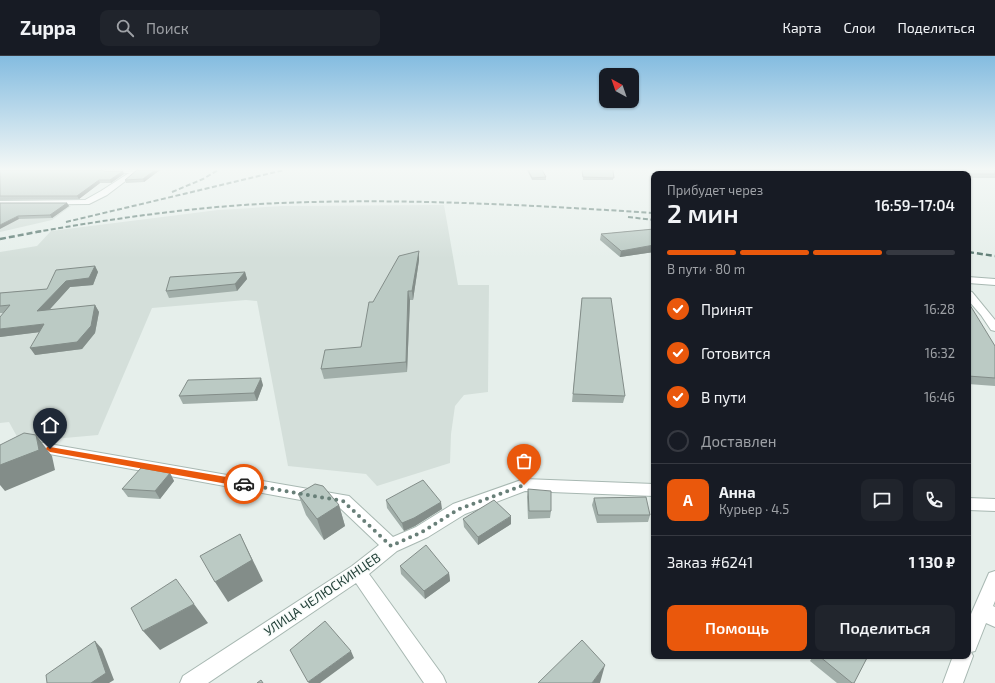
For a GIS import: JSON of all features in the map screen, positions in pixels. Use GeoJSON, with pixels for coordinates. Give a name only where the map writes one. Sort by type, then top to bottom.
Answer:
{"type":"FeatureCollection","features":[{"type":"Feature","properties":{"kind":"street"},"geometry":{"type":"LineString","coordinates":[[0,203],[86,202],[92,199]]}},
{"type":"Feature","properties":{"kind":"street"},"geometry":{"type":"LineString","coordinates":[[971,280],[995,282]]}},
{"type":"Feature","properties":{"kind":"street"},"geometry":{"type":"LineString","coordinates":[[971,298],[995,328]]}},
{"type":"Feature","properties":{"kind":"street"},"geometry":{"type":"LineString","coordinates":[[0,459],[32,446],[343,501],[391,546]]}},
{"type":"Feature","properties":{"kind":"street","name":"УЛИЦА ЧЕЛЮСКИНЦЕВ"},"geometry":{"type":"LineString","coordinates":[[190,683],[358,572],[391,546],[422,532],[459,509],[524,485],[651,490]]}},
{"type":"Feature","properties":{"kind":"street"},"geometry":{"type":"LineString","coordinates":[[971,504],[995,505]]}},
{"type":"Feature","properties":{"kind":"street"},"geometry":{"type":"LineString","coordinates":[[358,572],[436,683]]}},
{"type":"Feature","properties":{"kind":"street"},"geometry":{"type":"LineString","coordinates":[[971,639],[988,613],[995,579]]}},
{"type":"Feature","properties":{"kind":"street"},"geometry":{"type":"LineString","coordinates":[[953,683],[962,659]]}},
{"type":"Feature","properties":{"kind":"shaded area"},"geometry":{"type":"Polygon","coordinates":[[[444,205],[458,285],[489,285],[488,392],[464,395],[455,406],[451,434],[450,463],[377,486],[366,474],[288,466],[257,301],[246,300],[152,308],[98,435],[20,442],[9,422],[0,423],[0,252],[37,246],[51,231],[218,210],[282,206],[444,205]]]}},
{"type":"Feature","properties":{"kind":"shaded area"},"geometry":{"type":"Polygon","coordinates":[[[71,206],[52,220],[0,232],[0,207],[71,206]]]}},
{"type":"Feature","properties":{"kind":"building"},"geometry":{"type":"Polygon","coordinates":[[[0,203],[67,203],[50,215],[18,216],[0,225],[0,203]]]}},
{"type":"Feature","properties":{"kind":"building"},"geometry":{"type":"Polygon","coordinates":[[[651,229],[651,246],[621,251],[601,234],[651,229]]]}},
{"type":"Feature","properties":{"kind":"building"},"geometry":{"type":"Polygon","coordinates":[[[419,251],[412,291],[408,291],[406,362],[321,369],[325,350],[361,347],[369,302],[373,302],[399,256],[419,251]]]}},
{"type":"Feature","properties":{"kind":"building"},"geometry":{"type":"Polygon","coordinates":[[[95,266],[89,278],[66,281],[37,311],[95,305],[91,326],[77,342],[30,348],[44,324],[0,329],[0,317],[10,305],[0,306],[0,293],[47,289],[56,270],[95,266]]]}},
{"type":"Feature","properties":{"kind":"building"},"geometry":{"type":"Polygon","coordinates":[[[245,272],[235,284],[166,291],[170,277],[245,272]]]}},
{"type":"Feature","properties":{"kind":"building"},"geometry":{"type":"Polygon","coordinates":[[[582,298],[611,298],[625,396],[573,394],[582,298]]]}},
{"type":"Feature","properties":{"kind":"building"},"geometry":{"type":"Polygon","coordinates":[[[971,307],[995,346],[995,378],[971,376],[971,307]]]}},
{"type":"Feature","properties":{"kind":"building"},"geometry":{"type":"Polygon","coordinates":[[[261,378],[254,393],[179,396],[188,380],[261,378]]]}},
{"type":"Feature","properties":{"kind":"building"},"geometry":{"type":"Polygon","coordinates":[[[24,433],[36,435],[39,450],[0,465],[0,445],[24,433]]]}},
{"type":"Feature","properties":{"kind":"building"},"geometry":{"type":"Polygon","coordinates":[[[141,468],[170,473],[155,491],[122,489],[141,468]]]}},
{"type":"Feature","properties":{"kind":"building"},"geometry":{"type":"Polygon","coordinates":[[[423,480],[441,502],[414,518],[402,523],[386,500],[423,480]]]}},
{"type":"Feature","properties":{"kind":"building"},"geometry":{"type":"Polygon","coordinates":[[[315,484],[323,486],[339,505],[317,519],[298,494],[315,484]]]}},
{"type":"Feature","properties":{"kind":"building"},"geometry":{"type":"Polygon","coordinates":[[[528,489],[551,491],[551,511],[529,511],[528,489]]]}},
{"type":"Feature","properties":{"kind":"building"},"geometry":{"type":"Polygon","coordinates":[[[646,497],[650,515],[598,515],[594,498],[646,497]]]}},
{"type":"Feature","properties":{"kind":"building"},"geometry":{"type":"Polygon","coordinates":[[[494,500],[511,516],[478,537],[463,519],[494,500]]]}},
{"type":"Feature","properties":{"kind":"building"},"geometry":{"type":"Polygon","coordinates":[[[240,534],[252,560],[215,582],[200,556],[240,534]]]}},
{"type":"Feature","properties":{"kind":"building"},"geometry":{"type":"Polygon","coordinates":[[[426,545],[449,573],[424,591],[400,566],[426,545]]]}},
{"type":"Feature","properties":{"kind":"building"},"geometry":{"type":"Polygon","coordinates":[[[176,579],[194,604],[143,631],[131,608],[176,579]]]}},
{"type":"Feature","properties":{"kind":"building"},"geometry":{"type":"Polygon","coordinates":[[[325,621],[351,651],[308,682],[290,650],[325,621]]]}},
{"type":"Feature","properties":{"kind":"building"},"geometry":{"type":"Polygon","coordinates":[[[582,640],[605,665],[592,683],[538,683],[582,640]]]}},
{"type":"Feature","properties":{"kind":"building"},"geometry":{"type":"Polygon","coordinates":[[[95,641],[106,673],[91,683],[47,683],[46,675],[95,641]]]}},
{"type":"Feature","properties":{"kind":"building"},"geometry":{"type":"Polygon","coordinates":[[[823,659],[866,659],[854,683],[852,683],[823,659]]]}},
{"type":"Feature","properties":{"kind":"railway"},"geometry":{"type":"LineString","coordinates":[[66,222],[161,199]]}},
{"type":"Feature","properties":{"kind":"railway"},"geometry":{"type":"LineString","coordinates":[[41,231],[158,213],[281,203],[374,201],[468,203],[651,213]]}},
{"type":"Feature","properties":{"kind":"railway"},"geometry":{"type":"LineString","coordinates":[[628,217],[651,220]]}},
{"type":"Feature","properties":{"kind":"railway"},"geometry":{"type":"LineString","coordinates":[[0,239],[41,231]]}},
{"type":"Feature","properties":{"kind":"railway"},"geometry":{"type":"LineString","coordinates":[[36,232],[41,231]]}},
{"type":"Feature","properties":{"kind":"railway"},"geometry":{"type":"LineString","coordinates":[[971,252],[995,256]]}},
{"type":"Feature","properties":{"kind":"way so far"},"geometry":{"type":"LineString","coordinates":[[244,484],[343,501],[391,546],[422,532],[459,509],[524,485]]}},
{"type":"Feature","properties":{"kind":"route"},"geometry":{"type":"LineString","coordinates":[[50,449],[244,484]]}}]}
